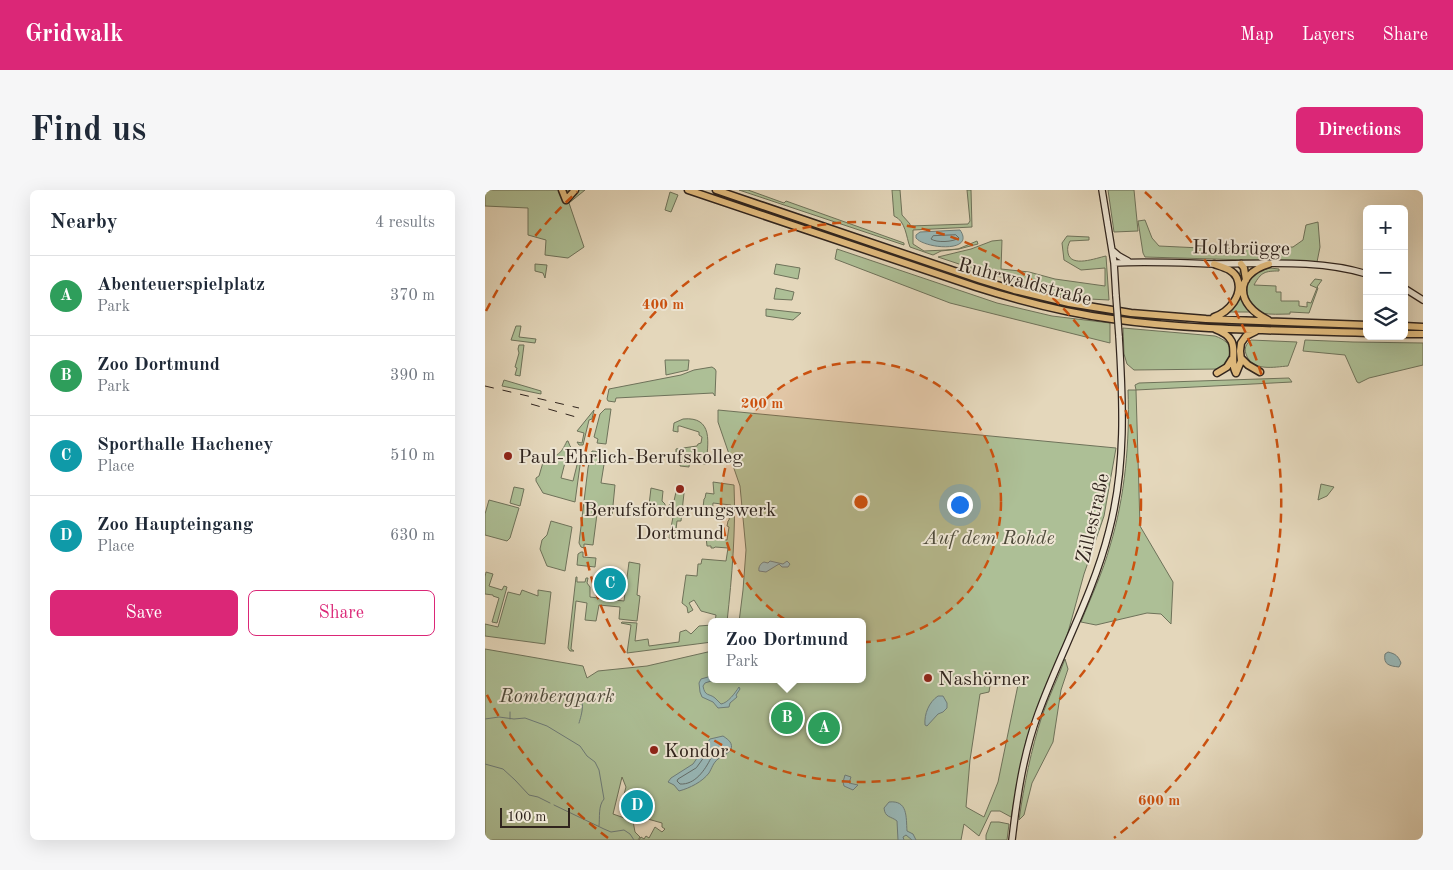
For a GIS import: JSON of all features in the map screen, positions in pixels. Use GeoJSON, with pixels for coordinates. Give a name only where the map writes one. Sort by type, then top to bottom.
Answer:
{"type":"FeatureCollection","features":[{"type":"Feature","properties":{"kind":"highway"},"geometry":{"type":"LineString","coordinates":[[562,190],[566,200],[575,190]]}},
{"type":"Feature","properties":{"kind":"highway","name":"Ruhrwaldstraße"},"geometry":{"type":"LineString","coordinates":[[688,190],[931,273],[1011,298],[1067,311],[1112,319],[1211,328],[1363,333]]}},
{"type":"Feature","properties":{"kind":"highway","name":"Ruhrwaldstraße"},"geometry":{"type":"LineString","coordinates":[[716,190],[931,264],[1014,290],[1069,303],[1153,315],[1363,325]]}},
{"type":"Feature","properties":{"kind":"highway"},"geometry":{"type":"LineString","coordinates":[[1214,264],[1227,268],[1237,278]]}},
{"type":"Feature","properties":{"kind":"highway"},"geometry":{"type":"LineString","coordinates":[[1206,318],[1218,316],[1233,305],[1238,293],[1237,278],[1241,264]]}},
{"type":"Feature","properties":{"kind":"highway"},"geometry":{"type":"LineString","coordinates":[[1241,264],[1244,268],[1246,280],[1243,293],[1244,298],[1249,307],[1257,314],[1272,321]]}},
{"type":"Feature","properties":{"kind":"highway"},"geometry":{"type":"LineString","coordinates":[[1246,280],[1254,270],[1269,264]]}},
{"type":"Feature","properties":{"kind":"highway"},"geometry":{"type":"LineString","coordinates":[[1408,326],[1423,326]]}},
{"type":"Feature","properties":{"kind":"highway"},"geometry":{"type":"LineString","coordinates":[[1211,328],[1223,333],[1231,341],[1234,350],[1233,368],[1236,373],[1241,358],[1240,347],[1243,340],[1252,332],[1261,329]]}},
{"type":"Feature","properties":{"kind":"highway"},"geometry":{"type":"LineString","coordinates":[[1408,334],[1423,334]]}},
{"type":"Feature","properties":{"kind":"highway"},"geometry":{"type":"LineString","coordinates":[[1217,373],[1229,364],[1234,356]]}},
{"type":"Feature","properties":{"kind":"highway"},"geometry":{"type":"LineString","coordinates":[[1241,358],[1251,368],[1259,372]]}},
{"type":"Feature","properties":{"kind":"main road","name":"Zillestraße"},"geometry":{"type":"LineString","coordinates":[[1013,840],[1019,788],[1031,736],[1046,694],[1095,578],[1113,516],[1121,472],[1122,407],[1119,336],[1114,263],[1102,190]]}},
{"type":"Feature","properties":{"kind":"main road"},"geometry":{"type":"LineString","coordinates":[[1112,250],[1121,258],[1130,262]]}},
{"type":"Feature","properties":{"kind":"main road","name":"Holtbrügge"},"geometry":{"type":"LineString","coordinates":[[1114,263],[1269,264],[1336,267],[1363,273]]}},
{"type":"Feature","properties":{"kind":"main road"},"geometry":{"type":"LineString","coordinates":[[1408,291],[1423,300]]}},
{"type":"Feature","properties":{"kind":"green space"},"geometry":{"type":"Polygon","coordinates":[[[485,190],[585,190],[569,203],[584,247],[568,258],[545,255],[546,240],[528,235],[528,208],[485,206],[485,190]]]}},
{"type":"Feature","properties":{"kind":"green space"},"geometry":{"type":"Polygon","coordinates":[[[739,190],[748,190],[784,203],[786,201],[904,243],[904,245],[739,190]]]}},
{"type":"Feature","properties":{"kind":"green space"},"geometry":{"type":"Polygon","coordinates":[[[892,190],[900,190],[902,215],[910,226],[968,224],[970,221],[967,190],[971,190],[972,227],[913,230],[913,244],[924,251],[958,249],[977,241],[978,244],[959,249],[941,251],[933,255],[910,247],[903,225],[894,216],[892,190]]]}},
{"type":"Feature","properties":{"kind":"green space"},"geometry":{"type":"Polygon","coordinates":[[[1108,190],[1134,190],[1138,231],[1114,232],[1108,190]]]}},
{"type":"Feature","properties":{"kind":"green space"},"geometry":{"type":"Polygon","coordinates":[[[670,192],[678,195],[671,212],[665,210],[670,192]]]}},
{"type":"Feature","properties":{"kind":"green space"},"geometry":{"type":"Polygon","coordinates":[[[1145,220],[1152,238],[1159,246],[1222,249],[1293,247],[1303,240],[1306,225],[1318,222],[1320,247],[1317,262],[1145,257],[1138,221],[1145,220]]]}},
{"type":"Feature","properties":{"kind":"green space"},"geometry":{"type":"Polygon","coordinates":[[[1067,236],[1089,237],[1089,240],[1070,241],[1068,253],[1070,258],[1084,261],[1106,256],[1109,300],[1070,298],[938,257],[971,249],[992,241],[1002,240],[1001,269],[1029,272],[1055,279],[1105,286],[1105,268],[1081,270],[1064,260],[1062,243],[1067,236]]]}},
{"type":"Feature","properties":{"kind":"green space"},"geometry":{"type":"Polygon","coordinates":[[[837,249],[997,303],[1052,316],[1110,323],[1110,343],[950,303],[835,259],[837,249]]]}},
{"type":"Feature","properties":{"kind":"green space"},"geometry":{"type":"Polygon","coordinates":[[[535,264],[547,265],[545,278],[543,273],[535,271],[535,264]]]}},
{"type":"Feature","properties":{"kind":"green space"},"geometry":{"type":"Polygon","coordinates":[[[776,264],[800,268],[798,279],[774,274],[776,264]]]}},
{"type":"Feature","properties":{"kind":"green space"},"geometry":{"type":"Polygon","coordinates":[[[1270,268],[1279,269],[1279,271],[1264,273],[1254,285],[1276,286],[1276,292],[1281,292],[1281,301],[1299,301],[1299,306],[1307,307],[1307,302],[1311,303],[1317,288],[1310,285],[1315,279],[1322,280],[1317,287],[1318,288],[1309,313],[1268,314],[1257,311],[1253,307],[1247,291],[1249,281],[1256,273],[1270,268]]]}},
{"type":"Feature","properties":{"kind":"green space"},"geometry":{"type":"Polygon","coordinates":[[[1241,269],[1244,273],[1243,302],[1251,312],[1229,312],[1237,301],[1241,269]]]}},
{"type":"Feature","properties":{"kind":"green space"},"geometry":{"type":"Polygon","coordinates":[[[776,288],[794,292],[792,300],[774,299],[776,288]]]}},
{"type":"Feature","properties":{"kind":"green space"},"geometry":{"type":"Polygon","coordinates":[[[766,309],[801,313],[793,320],[766,316],[766,309]]]}},
{"type":"Feature","properties":{"kind":"green space"},"geometry":{"type":"Polygon","coordinates":[[[516,326],[521,326],[519,337],[536,339],[535,343],[511,340],[516,326]]]}},
{"type":"Feature","properties":{"kind":"green space"},"geometry":{"type":"Polygon","coordinates":[[[1123,328],[1215,336],[1226,342],[1229,346],[1230,354],[1221,369],[1134,370],[1127,364],[1124,354],[1123,328]]]}},
{"type":"Feature","properties":{"kind":"green space"},"geometry":{"type":"Polygon","coordinates":[[[1251,340],[1297,342],[1288,366],[1264,367],[1253,364],[1246,354],[1246,346],[1251,340]]]}},
{"type":"Feature","properties":{"kind":"green space"},"geometry":{"type":"Polygon","coordinates":[[[1305,340],[1423,343],[1423,365],[1369,378],[1359,383],[1345,355],[1303,351],[1305,340]]]}},
{"type":"Feature","properties":{"kind":"green space"},"geometry":{"type":"Polygon","coordinates":[[[519,345],[524,345],[520,376],[515,375],[519,345]]]}},
{"type":"Feature","properties":{"kind":"green space"},"geometry":{"type":"Polygon","coordinates":[[[665,360],[689,360],[688,370],[666,375],[665,360]]]}},
{"type":"Feature","properties":{"kind":"green space"},"geometry":{"type":"Polygon","coordinates":[[[712,367],[716,371],[715,396],[713,393],[616,398],[615,402],[608,401],[607,399],[609,389],[712,367]]]}},
{"type":"Feature","properties":{"kind":"green space"},"geometry":{"type":"Polygon","coordinates":[[[1289,378],[1292,382],[1136,390],[1135,385],[1139,383],[1289,378]]]}},
{"type":"Feature","properties":{"kind":"green space"},"geometry":{"type":"Polygon","coordinates":[[[504,380],[541,391],[541,394],[502,386],[504,380]]]}},
{"type":"Feature","properties":{"kind":"green space"},"geometry":{"type":"Polygon","coordinates":[[[1128,390],[1136,390],[1140,526],[1173,582],[1171,624],[1161,614],[1147,613],[1096,625],[1081,622],[1104,565],[1115,527],[1123,489],[1127,449],[1128,390]]]}},
{"type":"Feature","properties":{"kind":"green space"},"geometry":{"type":"Polygon","coordinates":[[[605,409],[611,409],[606,444],[597,443],[598,439],[594,437],[600,414],[605,409]]]}},
{"type":"Feature","properties":{"kind":"green space"},"geometry":{"type":"Polygon","coordinates":[[[594,410],[592,419],[589,420],[583,445],[579,445],[577,442],[582,443],[584,433],[577,431],[594,410]]]}},
{"type":"Feature","properties":{"kind":"green space"},"geometry":{"type":"Polygon","coordinates":[[[718,410],[1116,448],[1104,516],[1084,574],[1067,636],[1026,741],[1011,817],[1000,811],[991,811],[979,836],[964,824],[961,840],[639,840],[641,837],[644,839],[646,836],[649,838],[655,827],[662,832],[665,829],[662,827],[662,823],[623,812],[626,800],[623,798],[626,787],[622,777],[613,814],[633,821],[635,832],[640,837],[638,840],[485,840],[485,649],[583,666],[587,678],[598,671],[647,666],[708,652],[708,683],[866,683],[866,618],[740,618],[746,550],[740,486],[718,422],[718,410]],[[991,679],[989,692],[980,694],[970,760],[966,807],[984,817],[998,782],[1019,680],[991,679]]]}},
{"type":"Feature","properties":{"kind":"green space"},"geometry":{"type":"Polygon","coordinates":[[[683,419],[693,419],[700,422],[704,427],[708,440],[706,464],[693,463],[694,456],[690,456],[689,467],[680,466],[680,453],[676,452],[676,449],[697,446],[701,443],[702,437],[699,435],[699,432],[680,426],[678,426],[678,432],[673,431],[674,423],[683,419]]]}},
{"type":"Feature","properties":{"kind":"green space"},"geometry":{"type":"Polygon","coordinates":[[[567,441],[574,450],[573,452],[568,451],[561,478],[573,481],[579,457],[581,458],[575,502],[543,493],[536,481],[544,459],[559,454],[567,441]]]}},
{"type":"Feature","properties":{"kind":"green space"},"geometry":{"type":"Polygon","coordinates":[[[592,451],[606,452],[601,483],[615,485],[612,516],[597,514],[593,545],[584,544],[584,548],[579,543],[588,468],[592,451]]]}},
{"type":"Feature","properties":{"kind":"green space"},"geometry":{"type":"Polygon","coordinates":[[[713,482],[734,485],[733,553],[727,618],[716,618],[716,615],[701,611],[694,600],[689,603],[693,610],[688,613],[687,607],[682,603],[686,575],[697,576],[698,564],[701,564],[702,559],[726,561],[728,548],[711,548],[711,546],[707,546],[706,537],[727,540],[729,527],[727,526],[731,505],[713,503],[712,517],[702,516],[706,493],[714,494],[713,482]]]}},
{"type":"Feature","properties":{"kind":"green space"},"geometry":{"type":"Polygon","coordinates":[[[1321,484],[1334,487],[1327,496],[1318,500],[1321,484]]]}},
{"type":"Feature","properties":{"kind":"green space"},"geometry":{"type":"Polygon","coordinates":[[[514,487],[524,489],[520,506],[510,503],[514,487]]]}},
{"type":"Feature","properties":{"kind":"green space"},"geometry":{"type":"Polygon","coordinates":[[[651,488],[663,491],[662,501],[665,507],[649,505],[651,488]]]}},
{"type":"Feature","properties":{"kind":"green space"},"geometry":{"type":"Polygon","coordinates":[[[676,492],[684,493],[681,521],[677,521],[675,538],[669,538],[673,517],[668,517],[669,505],[674,501],[676,492]]]}},
{"type":"Feature","properties":{"kind":"green space"},"geometry":{"type":"Polygon","coordinates":[[[489,500],[519,508],[510,538],[507,541],[485,535],[485,514],[489,500]]]}},
{"type":"Feature","properties":{"kind":"green space"},"geometry":{"type":"Polygon","coordinates":[[[551,521],[572,527],[565,571],[547,566],[540,549],[551,521]]]}},
{"type":"Feature","properties":{"kind":"green space"},"geometry":{"type":"Polygon","coordinates":[[[583,552],[583,557],[596,558],[595,567],[577,565],[578,554],[583,552]]]}},
{"type":"Feature","properties":{"kind":"green space"},"geometry":{"type":"Polygon","coordinates":[[[629,562],[640,564],[637,595],[640,596],[637,621],[619,619],[620,607],[599,605],[596,621],[585,620],[587,603],[576,601],[571,649],[574,651],[570,651],[568,648],[576,577],[577,582],[585,582],[586,578],[588,578],[587,583],[590,587],[590,597],[624,601],[629,562]]]}},
{"type":"Feature","properties":{"kind":"green space"},"geometry":{"type":"Polygon","coordinates":[[[486,572],[493,574],[489,586],[502,590],[504,586],[507,587],[497,623],[492,622],[499,598],[485,594],[486,572]]]}},
{"type":"Feature","properties":{"kind":"green space"},"geometry":{"type":"Polygon","coordinates":[[[522,590],[538,596],[538,590],[551,592],[545,644],[485,636],[485,624],[498,627],[508,592],[520,595],[522,590]]]}},
{"type":"Feature","properties":{"kind":"green space"},"geometry":{"type":"Polygon","coordinates":[[[621,623],[637,623],[635,641],[648,639],[649,646],[679,642],[680,632],[686,630],[691,634],[699,626],[708,625],[708,643],[627,653],[631,625],[621,623]]]}},
{"type":"Feature","properties":{"kind":"green space"},"geometry":{"type":"Polygon","coordinates":[[[1065,659],[1068,669],[1061,690],[1053,742],[1032,783],[1024,815],[1019,820],[1028,768],[1038,729],[1065,659]]]}},
{"type":"Feature","properties":{"kind":"green space"},"geometry":{"type":"Polygon","coordinates":[[[991,822],[1009,824],[1007,840],[986,840],[991,822]]]}},
{"type":"Feature","properties":{"kind":"water"},"geometry":{"type":"Polygon","coordinates":[[[960,230],[963,237],[961,243],[955,246],[929,245],[916,238],[916,235],[920,232],[960,230]]]}},
{"type":"Feature","properties":{"kind":"water"},"geometry":{"type":"Polygon","coordinates":[[[770,561],[783,564],[787,561],[790,564],[788,567],[782,567],[779,564],[766,572],[759,571],[762,563],[770,561]]]}},
{"type":"Feature","properties":{"kind":"water"},"geometry":{"type":"Polygon","coordinates":[[[1388,652],[1398,657],[1401,663],[1399,667],[1386,663],[1385,654],[1388,652]]]}},
{"type":"Feature","properties":{"kind":"water"},"geometry":{"type":"Polygon","coordinates":[[[708,677],[708,682],[703,686],[705,692],[713,696],[721,704],[729,700],[739,687],[740,689],[736,695],[737,697],[730,703],[729,707],[718,708],[713,702],[702,697],[699,683],[701,679],[708,677]]]}},
{"type":"Feature","properties":{"kind":"water"},"geometry":{"type":"Polygon","coordinates":[[[938,696],[943,696],[947,703],[947,708],[938,714],[927,726],[925,725],[926,713],[938,696]]]}},
{"type":"Feature","properties":{"kind":"water"},"geometry":{"type":"Polygon","coordinates":[[[723,736],[730,742],[731,750],[716,761],[703,779],[679,791],[668,782],[693,764],[710,739],[723,736]]]}},
{"type":"Feature","properties":{"kind":"water"},"geometry":{"type":"Polygon","coordinates":[[[845,775],[851,777],[849,783],[858,785],[853,790],[844,786],[845,775]]]}},
{"type":"Feature","properties":{"kind":"water"},"geometry":{"type":"Polygon","coordinates":[[[889,802],[895,802],[903,807],[906,815],[907,831],[913,834],[916,840],[912,840],[906,835],[903,837],[904,840],[898,840],[897,821],[887,815],[884,808],[889,802]]]}},
{"type":"Feature","properties":{"kind":"waterway"},"geometry":{"type":"LineString","coordinates":[[509,692],[509,702]]}},
{"type":"Feature","properties":{"kind":"waterway"},"geometry":{"type":"LineString","coordinates":[[577,692],[582,699],[579,723]]}},
{"type":"Feature","properties":{"kind":"waterway"},"geometry":{"type":"LineString","coordinates":[[510,712],[510,719]]}},
{"type":"Feature","properties":{"kind":"waterway"},"geometry":{"type":"LineString","coordinates":[[485,719],[499,717],[525,718],[547,726],[580,746],[587,756],[595,762],[599,770],[604,799],[600,808],[599,826]]}},
{"type":"Feature","properties":{"kind":"waterway"},"geometry":{"type":"LineString","coordinates":[[485,764],[503,769],[529,795],[550,803]]}},
{"type":"Feature","properties":{"kind":"waterway"},"geometry":{"type":"LineString","coordinates":[[554,805],[611,832],[624,830],[634,840]]}},
{"type":"Feature","properties":{"kind":"railway"},"geometry":{"type":"LineString","coordinates":[[485,386],[579,408]]}},
{"type":"Feature","properties":{"kind":"railway"},"geometry":{"type":"LineString","coordinates":[[531,404],[576,417]]}},
{"type":"Feature","properties":{"kind":"place","name":"Paul-Ehrlich-Berufskolleg"},"geometry":{"type":"Point","coordinates":[508,456]}},
{"type":"Feature","properties":{"kind":"place","name":"Berufsförderungswerk Dortmund"},"geometry":{"type":"Point","coordinates":[680,489]}},
{"type":"Feature","properties":{"kind":"place","name":"Sporthalle Hacheney"},"geometry":{"type":"Point","coordinates":[610,584]}},
{"type":"Feature","properties":{"kind":"place","name":"Nashörner"},"geometry":{"type":"Point","coordinates":[928,678]}},
{"type":"Feature","properties":{"kind":"place","name":"Zoo Dortmund"},"geometry":{"type":"Point","coordinates":[787,718]}},
{"type":"Feature","properties":{"kind":"place","name":"Abenteuerspielplatz"},"geometry":{"type":"Point","coordinates":[824,728]}},
{"type":"Feature","properties":{"kind":"place","name":"Kondor"},"geometry":{"type":"Point","coordinates":[654,750]}},
{"type":"Feature","properties":{"kind":"place","name":"Zoo Haupteingang"},"geometry":{"type":"Point","coordinates":[637,806]}},
{"type":"Feature","properties":{"kind":"park label","name":"Auf dem Rohde"},"geometry":{"type":"Point","coordinates":[989,537]}},
{"type":"Feature","properties":{"kind":"park label","name":"Rombergpark"},"geometry":{"type":"Point","coordinates":[557,695]}}]}
